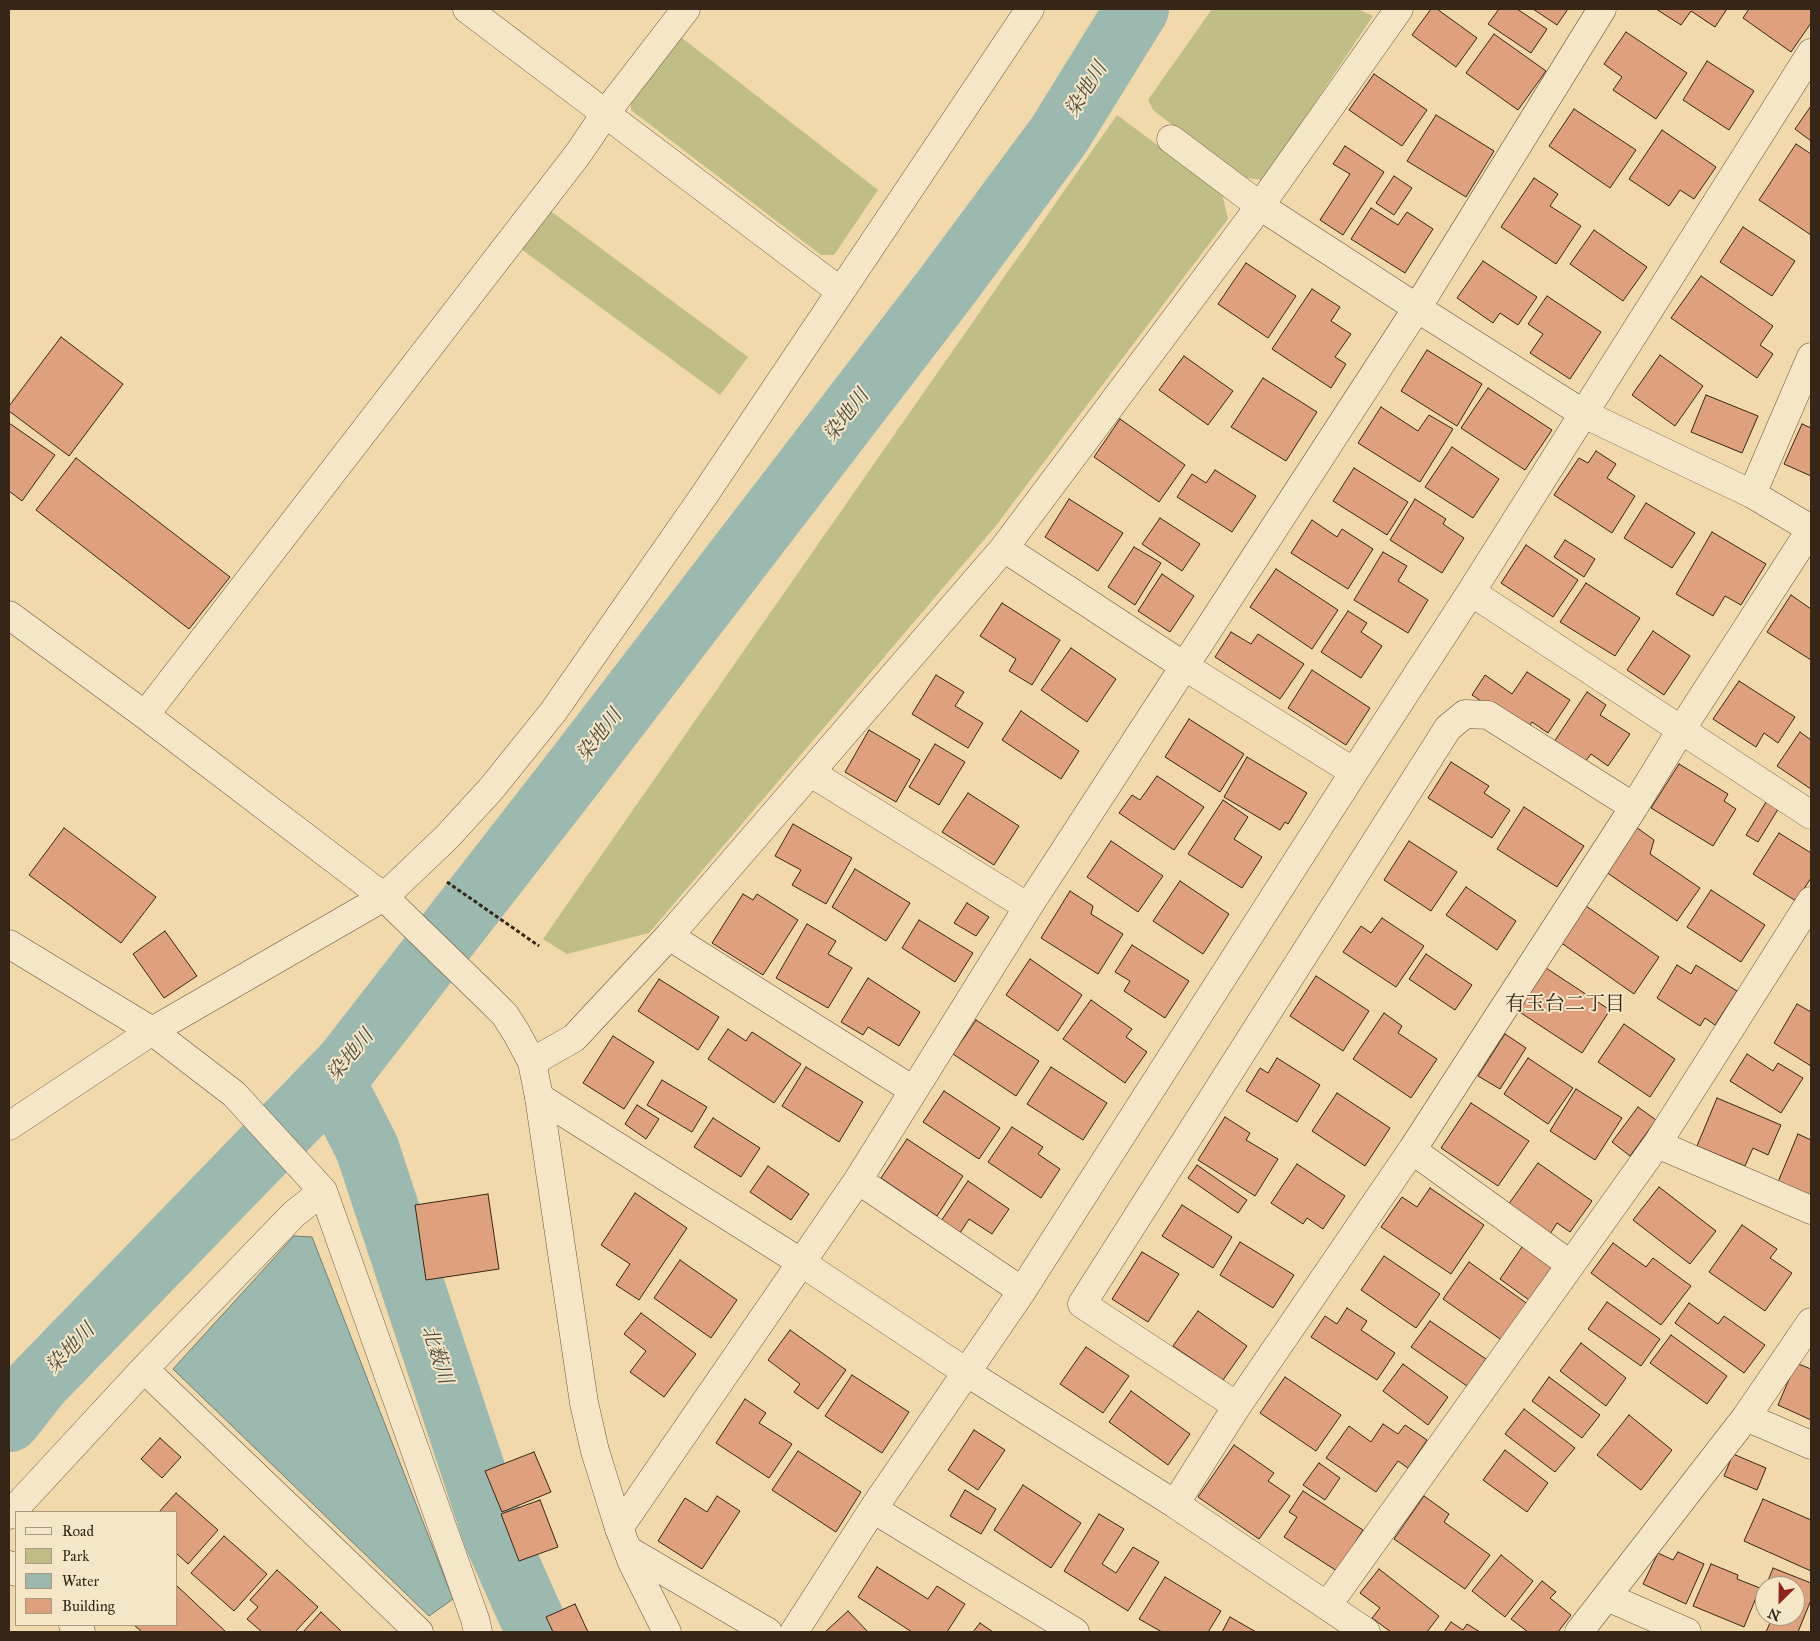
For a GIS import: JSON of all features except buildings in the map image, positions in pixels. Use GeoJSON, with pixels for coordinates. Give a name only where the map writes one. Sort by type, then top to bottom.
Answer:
{"type":"FeatureCollection","features":[{"type":"Feature","properties":{"kind":"street"},"geometry":{"type":"LineString","coordinates":[[467,9],[840,291]]}},
{"type":"Feature","properties":{"kind":"street"},"geometry":{"type":"LineString","coordinates":[[145,715],[578,154],[605,114],[686,9]]}},
{"type":"Feature","properties":{"kind":"street"},"geometry":{"type":"LineString","coordinates":[[9,1126],[152,1030],[384,897],[447,837],[472,810],[553,712],[703,497],[1030,9]]}},
{"type":"Feature","properties":{"kind":"street"},"geometry":{"type":"LineString","coordinates":[[532,1062],[574,1038],[668,936],[1004,548],[1260,206],[1400,9]]}},
{"type":"Feature","properties":{"kind":"street"},"geometry":{"type":"LineString","coordinates":[[623,1539],[858,1180],[1028,907],[1417,308],[1602,9]]}},
{"type":"Feature","properties":{"kind":"street"},"geometry":{"type":"LineString","coordinates":[[794,1632],[873,1509],[1022,1291],[1471,592],[1811,54]]}},
{"type":"Feature","properties":{"kind":"street"},"geometry":{"type":"LineString","coordinates":[[1171,139],[1260,206],[1584,414],[1752,494],[1811,529],[1412,1150],[1237,1406],[1175,1504]]}},
{"type":"Feature","properties":{"kind":"street"},"geometry":{"type":"LineString","coordinates":[[1752,494],[1811,357]]}},
{"type":"Feature","properties":{"kind":"street"},"geometry":{"type":"LineString","coordinates":[[1004,548],[1184,666],[1354,772]]}},
{"type":"Feature","properties":{"kind":"street"},"geometry":{"type":"LineString","coordinates":[[1471,592],[1811,815]]}},
{"type":"Feature","properties":{"kind":"street"},"geometry":{"type":"LineString","coordinates":[[9,615],[145,715],[384,897],[488,998],[505,1016],[517,1034],[532,1062],[539,1097],[584,1403],[595,1451],[623,1539],[647,1594],[667,1632]]}},
{"type":"Feature","properties":{"kind":"street"},"geometry":{"type":"LineString","coordinates":[[1237,1406],[1082,1304],[1448,728],[1464,714],[1488,715],[1634,807]]}},
{"type":"Feature","properties":{"kind":"street"},"geometry":{"type":"LineString","coordinates":[[811,773],[1028,907]]}},
{"type":"Feature","properties":{"kind":"street"},"geometry":{"type":"LineString","coordinates":[[1327,1606],[1656,1144],[1811,901]]}},
{"type":"Feature","properties":{"kind":"street"},"geometry":{"type":"LineString","coordinates":[[668,936],[913,1090]]}},
{"type":"Feature","properties":{"kind":"street"},"geometry":{"type":"LineString","coordinates":[[9,944],[152,1030],[234,1094],[323,1191],[472,1610],[478,1632]]}},
{"type":"Feature","properties":{"kind":"street"},"geometry":{"type":"LineString","coordinates":[[539,1097],[802,1263],[966,1372],[1175,1504],[1366,1632]]}},
{"type":"Feature","properties":{"kind":"street"},"geometry":{"type":"LineString","coordinates":[[1656,1144],[1811,1210]]}},
{"type":"Feature","properties":{"kind":"street"},"geometry":{"type":"LineString","coordinates":[[1412,1150],[1571,1264]]}},
{"type":"Feature","properties":{"kind":"street"},"geometry":{"type":"LineString","coordinates":[[858,1180],[1022,1291]]}},
{"type":"Feature","properties":{"kind":"street"},"geometry":{"type":"LineString","coordinates":[[9,1515],[144,1369],[294,1214],[323,1191]]}},
{"type":"Feature","properties":{"kind":"street"},"geometry":{"type":"LineString","coordinates":[[1580,1632],[1746,1417],[1811,1322]]}},
{"type":"Feature","properties":{"kind":"street"},"geometry":{"type":"LineString","coordinates":[[144,1369],[419,1632]]}},
{"type":"Feature","properties":{"kind":"street"},"geometry":{"type":"LineString","coordinates":[[1746,1417],[1811,1445]]}},
{"type":"Feature","properties":{"kind":"street"},"geometry":{"type":"LineString","coordinates":[[873,1509],[1075,1632]]}},
{"type":"Feature","properties":{"kind":"street"},"geometry":{"type":"LineString","coordinates":[[623,1539],[768,1632]]}},
{"type":"Feature","properties":{"kind":"street"},"geometry":{"type":"LineString","coordinates":[[1607,1597],[1687,1632]]}},
{"type":"Feature","properties":{"kind":"path"},"geometry":{"type":"LineString","coordinates":[[447,881],[539,946]]}},
{"type":"Feature","properties":{"kind":"green space"},"geometry":{"type":"Polygon","coordinates":[[[1212,9],[1358,9],[1373,16],[1263,180],[1240,177],[1153,110],[1148,100],[1212,9]]]}},
{"type":"Feature","properties":{"kind":"green space"},"geometry":{"type":"Polygon","coordinates":[[[677,34],[878,190],[834,255],[821,255],[631,110],[631,95],[677,34]]]}},
{"type":"Feature","properties":{"kind":"green space"},"geometry":{"type":"Polygon","coordinates":[[[1117,115],[1222,193],[1228,219],[994,528],[649,933],[567,954],[543,939],[1117,115]]]}},
{"type":"Feature","properties":{"kind":"green space"},"geometry":{"type":"Polygon","coordinates":[[[549,210],[748,357],[720,395],[521,249],[549,210]]]}},
{"type":"Feature","properties":{"kind":"water"},"geometry":{"type":"Polygon","coordinates":[[[294,1236],[312,1237],[453,1599],[429,1616],[173,1369],[294,1236]]]}},
{"type":"Feature","properties":{"kind":"waterway","name":"染地川"},"geometry":{"type":"LineString","coordinates":[[9,1420],[38,1383],[347,1064],[948,285],[1059,135],[1137,9]]}},
{"type":"Feature","properties":{"kind":"waterway","name":"北薮川"},"geometry":{"type":"LineString","coordinates":[[332,1079],[367,1148],[495,1536],[538,1632]]}},
{"type":"Feature","properties":{"kind":"district","name":"有玉台二丁目"},"geometry":{"type":"Point","coordinates":[1565,1005]}}]}
